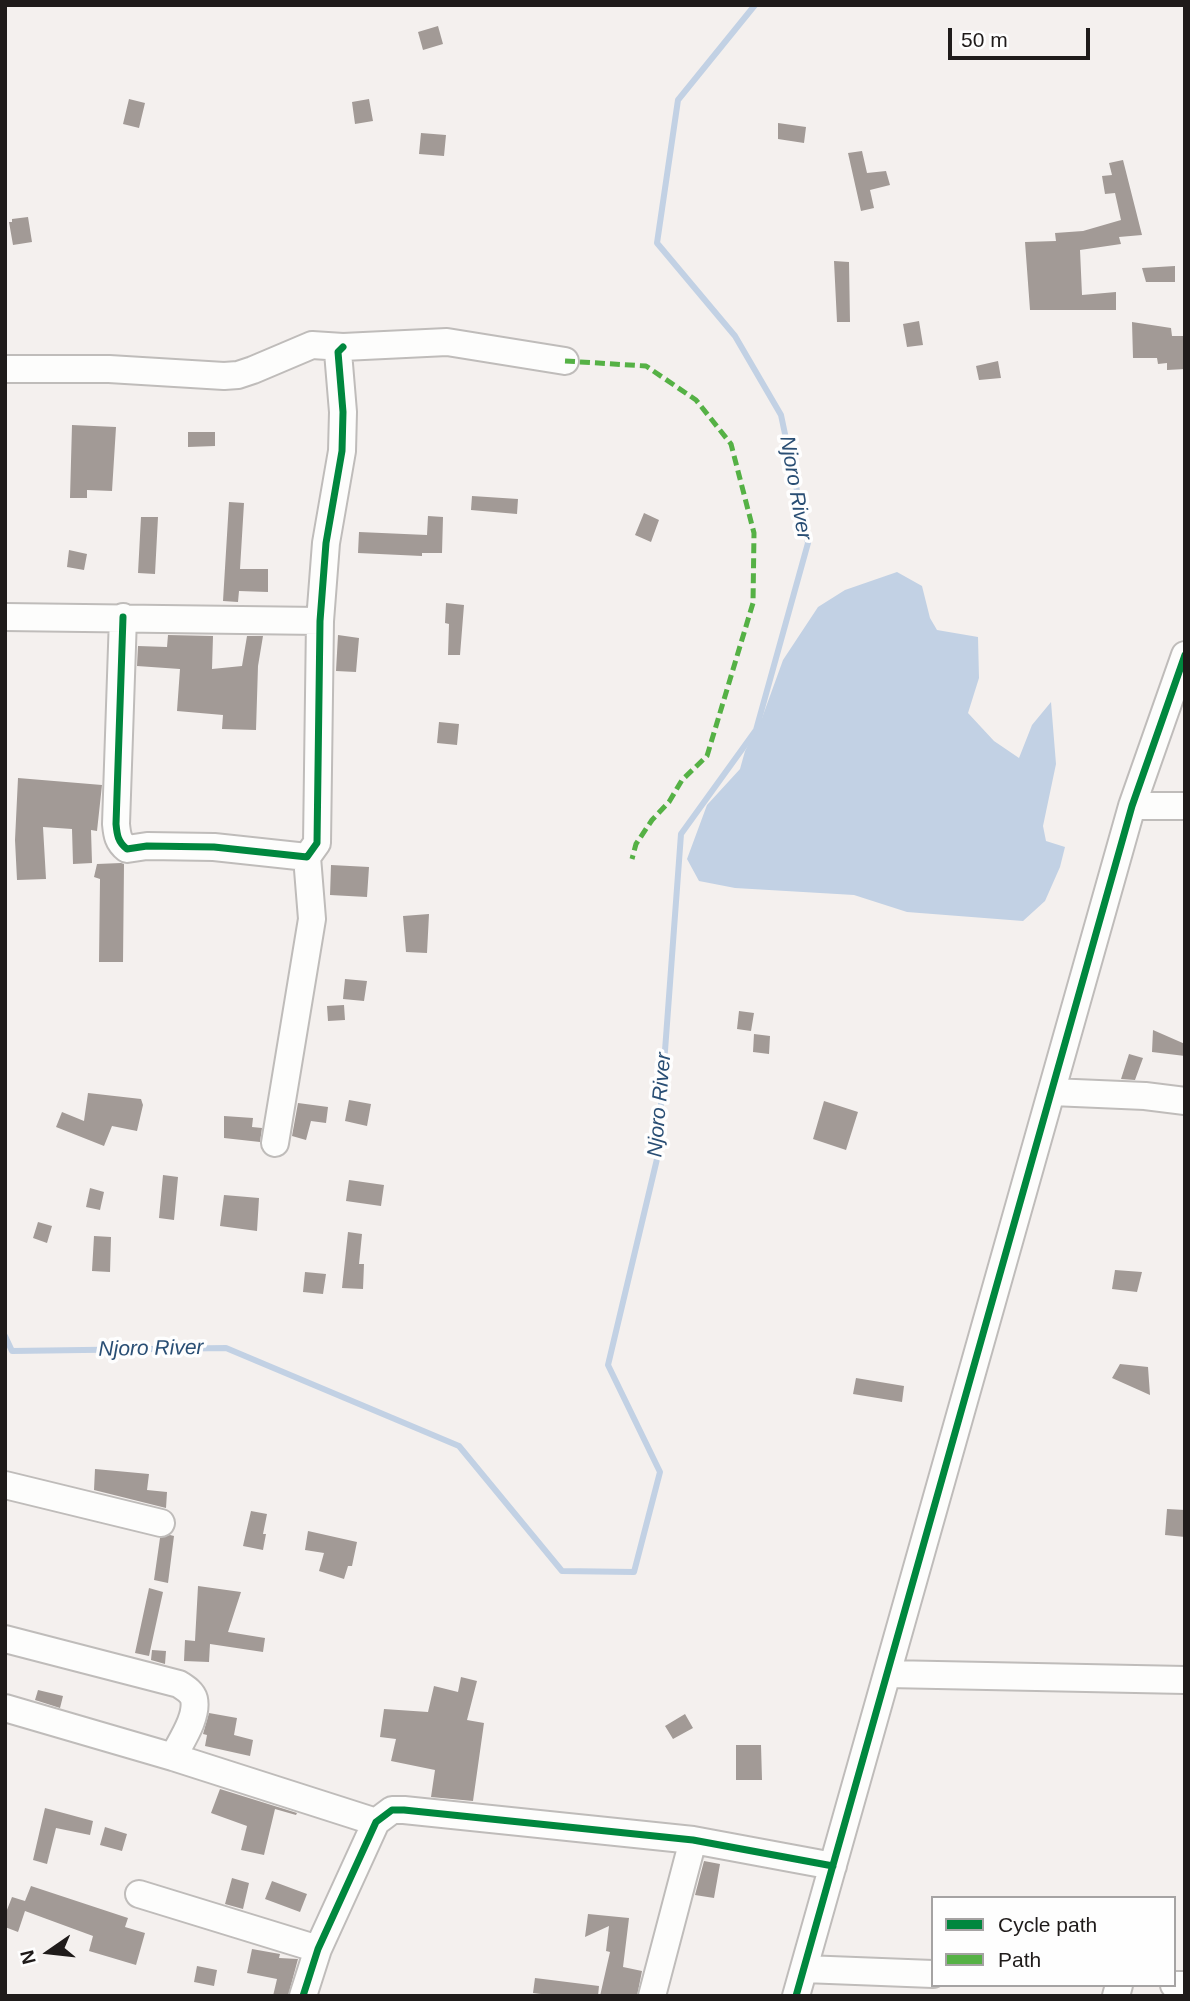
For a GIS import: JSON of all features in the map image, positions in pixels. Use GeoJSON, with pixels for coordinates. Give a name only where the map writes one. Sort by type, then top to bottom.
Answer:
{"type":"FeatureCollection","features":[{"type":"Feature","properties":{"kind":"street"},"geometry":{"type":"LineString","coordinates":[[5,369],[109,369],[223,376],[253,370],[312,345],[447,342],[565,360]]}},
{"type":"Feature","properties":{"kind":"street"},"geometry":{"type":"LineString","coordinates":[[275,1143],[312,919],[307,857],[317,843],[320,621],[326,543],[342,451],[343,412],[338,352],[343,346]]}},
{"type":"Feature","properties":{"kind":"street"},"geometry":{"type":"LineString","coordinates":[[5,617],[320,621]]}},
{"type":"Feature","properties":{"kind":"street"},"geometry":{"type":"LineString","coordinates":[[123,617],[117,824],[117,834],[122,845],[127,849],[147,846],[214,847],[307,857]]}},
{"type":"Feature","properties":{"kind":"street"},"geometry":{"type":"LineString","coordinates":[[796,1996],[1132,806],[1185,655]]}},
{"type":"Feature","properties":{"kind":"street"},"geometry":{"type":"LineString","coordinates":[[1132,806],[1185,806]]}},
{"type":"Feature","properties":{"kind":"street"},"geometry":{"type":"LineString","coordinates":[[1052,1092],[1145,1096],[1185,1101]]}},
{"type":"Feature","properties":{"kind":"street"},"geometry":{"type":"LineString","coordinates":[[5,1485],[161,1524]]}},
{"type":"Feature","properties":{"kind":"street"},"geometry":{"type":"LineString","coordinates":[[5,1639],[179,1684],[189,1690],[194,1700],[193,1716],[173,1757]]}},
{"type":"Feature","properties":{"kind":"street"},"geometry":{"type":"LineString","coordinates":[[888,1674],[1185,1680]]}},
{"type":"Feature","properties":{"kind":"street"},"geometry":{"type":"LineString","coordinates":[[5,1708],[173,1757],[376,1822]]}},
{"type":"Feature","properties":{"kind":"street"},"geometry":{"type":"LineString","coordinates":[[303,1996],[318,1949],[376,1822],[392,1810],[693,1840],[833,1866]]}},
{"type":"Feature","properties":{"kind":"street"},"geometry":{"type":"LineString","coordinates":[[652,1996],[693,1840]]}},
{"type":"Feature","properties":{"kind":"street"},"geometry":{"type":"LineString","coordinates":[[139,1894],[318,1949]]}},
{"type":"Feature","properties":{"kind":"street"},"geometry":{"type":"LineString","coordinates":[[804,1969],[931,1974]]}},
{"type":"Feature","properties":{"kind":"water"},"geometry":{"type":"Polygon","coordinates":[[[897,572],[922,586],[930,618],[937,630],[978,637],[979,678],[968,713],[994,741],[1019,758],[1032,725],[1051,702],[1056,764],[1043,826],[1046,841],[1065,847],[1060,867],[1045,901],[1023,921],[907,912],[854,895],[735,888],[699,881],[687,859],[707,805],[740,769],[783,660],[818,607],[845,590],[897,572]]]}},
{"type":"Feature","properties":{"kind":"building"},"geometry":{"type":"Polygon","coordinates":[[[438,26],[443,44],[423,50],[418,32],[438,26]]]}},
{"type":"Feature","properties":{"kind":"building"},"geometry":{"type":"Polygon","coordinates":[[[129,99],[145,103],[139,128],[123,124],[129,99]]]}},
{"type":"Feature","properties":{"kind":"building"},"geometry":{"type":"Polygon","coordinates":[[[369,99],[373,121],[355,124],[352,102],[369,99]]]}},
{"type":"Feature","properties":{"kind":"building"},"geometry":{"type":"Polygon","coordinates":[[[778,123],[806,127],[804,143],[778,139],[778,123]]]}},
{"type":"Feature","properties":{"kind":"building"},"geometry":{"type":"Polygon","coordinates":[[[421,133],[446,135],[444,156],[419,154],[421,133]]]}},
{"type":"Feature","properties":{"kind":"building"},"geometry":{"type":"Polygon","coordinates":[[[862,151],[867,173],[886,171],[890,185],[870,190],[874,208],[861,211],[848,153],[862,151]]]}},
{"type":"Feature","properties":{"kind":"building"},"geometry":{"type":"Polygon","coordinates":[[[1123,160],[1142,235],[1119,237],[1121,244],[1080,250],[1082,295],[1116,292],[1116,310],[1030,310],[1025,242],[1056,241],[1055,233],[1083,231],[1121,220],[1115,193],[1105,194],[1102,176],[1112,175],[1109,163],[1123,160]]]}},
{"type":"Feature","properties":{"kind":"building"},"geometry":{"type":"Polygon","coordinates":[[[28,217],[32,242],[13,245],[9,222],[12,222],[12,219],[28,217]]]}},
{"type":"Feature","properties":{"kind":"building"},"geometry":{"type":"Polygon","coordinates":[[[834,261],[849,262],[850,322],[837,322],[834,261]]]}},
{"type":"Feature","properties":{"kind":"building"},"geometry":{"type":"Polygon","coordinates":[[[1175,266],[1175,282],[1146,282],[1142,268],[1175,266]]]}},
{"type":"Feature","properties":{"kind":"building"},"geometry":{"type":"Polygon","coordinates":[[[919,321],[923,345],[907,347],[903,324],[919,321]]]}},
{"type":"Feature","properties":{"kind":"building"},"geometry":{"type":"Polygon","coordinates":[[[1132,322],[1171,328],[1172,336],[1185,336],[1185,369],[1167,370],[1167,363],[1158,364],[1157,358],[1133,358],[1132,322]]]}},
{"type":"Feature","properties":{"kind":"building"},"geometry":{"type":"Polygon","coordinates":[[[998,361],[1001,378],[979,380],[976,366],[998,361]]]}},
{"type":"Feature","properties":{"kind":"building"},"geometry":{"type":"Polygon","coordinates":[[[72,425],[116,427],[112,491],[87,490],[87,498],[70,498],[72,425]]]}},
{"type":"Feature","properties":{"kind":"building"},"geometry":{"type":"Polygon","coordinates":[[[188,432],[215,432],[215,446],[188,447],[188,432]]]}},
{"type":"Feature","properties":{"kind":"building"},"geometry":{"type":"Polygon","coordinates":[[[472,496],[518,499],[517,514],[471,510],[472,496]]]}},
{"type":"Feature","properties":{"kind":"building"},"geometry":{"type":"Polygon","coordinates":[[[229,502],[244,503],[240,569],[268,569],[268,592],[239,591],[238,602],[223,601],[229,502]]]}},
{"type":"Feature","properties":{"kind":"building"},"geometry":{"type":"Polygon","coordinates":[[[644,513],[659,520],[651,542],[635,535],[644,513]]]}},
{"type":"Feature","properties":{"kind":"building"},"geometry":{"type":"Polygon","coordinates":[[[428,516],[443,517],[442,553],[422,553],[422,556],[358,553],[359,532],[427,535],[428,516]]]}},
{"type":"Feature","properties":{"kind":"building"},"geometry":{"type":"Polygon","coordinates":[[[141,517],[158,517],[155,574],[138,573],[141,517]]]}},
{"type":"Feature","properties":{"kind":"building"},"geometry":{"type":"Polygon","coordinates":[[[69,550],[87,554],[84,570],[67,567],[69,550]]]}},
{"type":"Feature","properties":{"kind":"building"},"geometry":{"type":"Polygon","coordinates":[[[446,603],[464,605],[460,655],[448,655],[449,624],[445,623],[446,603]]]}},
{"type":"Feature","properties":{"kind":"building"},"geometry":{"type":"Polygon","coordinates":[[[168,635],[213,636],[212,669],[242,666],[247,636],[263,636],[258,666],[256,730],[222,729],[223,715],[177,711],[180,669],[137,666],[138,646],[167,647],[168,635]]]}},
{"type":"Feature","properties":{"kind":"building"},"geometry":{"type":"Polygon","coordinates":[[[338,635],[359,638],[356,672],[336,671],[338,635]]]}},
{"type":"Feature","properties":{"kind":"building"},"geometry":{"type":"Polygon","coordinates":[[[439,722],[459,724],[457,745],[437,743],[439,722]]]}},
{"type":"Feature","properties":{"kind":"building"},"geometry":{"type":"Polygon","coordinates":[[[18,778],[102,785],[97,831],[91,830],[92,863],[73,864],[72,829],[43,827],[46,879],[17,880],[15,840],[18,778]]]}},
{"type":"Feature","properties":{"kind":"building"},"geometry":{"type":"Polygon","coordinates":[[[97,864],[124,864],[123,962],[99,962],[100,879],[94,877],[97,864]]]}},
{"type":"Feature","properties":{"kind":"building"},"geometry":{"type":"Polygon","coordinates":[[[331,865],[369,867],[367,897],[330,895],[331,865]]]}},
{"type":"Feature","properties":{"kind":"building"},"geometry":{"type":"Polygon","coordinates":[[[429,914],[427,953],[406,952],[403,916],[429,914]]]}},
{"type":"Feature","properties":{"kind":"building"},"geometry":{"type":"Polygon","coordinates":[[[345,979],[367,981],[364,1001],[343,999],[345,979]]]}},
{"type":"Feature","properties":{"kind":"building"},"geometry":{"type":"Polygon","coordinates":[[[344,1005],[345,1020],[328,1021],[327,1006],[344,1005]]]}},
{"type":"Feature","properties":{"kind":"building"},"geometry":{"type":"Polygon","coordinates":[[[739,1011],[754,1013],[751,1031],[737,1029],[739,1011]]]}},
{"type":"Feature","properties":{"kind":"building"},"geometry":{"type":"Polygon","coordinates":[[[1153,1030],[1185,1044],[1185,1056],[1152,1052],[1153,1030]]]}},
{"type":"Feature","properties":{"kind":"building"},"geometry":{"type":"Polygon","coordinates":[[[754,1034],[770,1036],[769,1054],[753,1052],[754,1034]]]}},
{"type":"Feature","properties":{"kind":"building"},"geometry":{"type":"Polygon","coordinates":[[[1129,1054],[1143,1058],[1135,1080],[1121,1079],[1129,1054]]]}},
{"type":"Feature","properties":{"kind":"building"},"geometry":{"type":"Polygon","coordinates":[[[88,1093],[141,1099],[143,1105],[137,1131],[112,1126],[104,1146],[56,1127],[62,1112],[84,1121],[88,1093]]]}},
{"type":"Feature","properties":{"kind":"building"},"geometry":{"type":"Polygon","coordinates":[[[349,1100],[371,1104],[367,1126],[345,1121],[349,1100]]]}},
{"type":"Feature","properties":{"kind":"building"},"geometry":{"type":"Polygon","coordinates":[[[824,1101],[858,1112],[846,1150],[813,1139],[824,1101]]]}},
{"type":"Feature","properties":{"kind":"building"},"geometry":{"type":"Polygon","coordinates":[[[298,1103],[328,1107],[326,1123],[311,1121],[306,1140],[292,1136],[298,1103]]]}},
{"type":"Feature","properties":{"kind":"building"},"geometry":{"type":"Polygon","coordinates":[[[224,1116],[253,1118],[252,1127],[262,1128],[260,1142],[224,1138],[224,1116]]]}},
{"type":"Feature","properties":{"kind":"building"},"geometry":{"type":"Polygon","coordinates":[[[163,1175],[178,1177],[174,1220],[159,1218],[163,1175]]]}},
{"type":"Feature","properties":{"kind":"building"},"geometry":{"type":"Polygon","coordinates":[[[349,1180],[384,1185],[381,1206],[346,1201],[349,1180]]]}},
{"type":"Feature","properties":{"kind":"building"},"geometry":{"type":"Polygon","coordinates":[[[90,1188],[104,1192],[100,1210],[86,1207],[90,1188]]]}},
{"type":"Feature","properties":{"kind":"building"},"geometry":{"type":"Polygon","coordinates":[[[224,1195],[259,1198],[257,1231],[220,1226],[224,1195]]]}},
{"type":"Feature","properties":{"kind":"building"},"geometry":{"type":"Polygon","coordinates":[[[38,1222],[52,1226],[47,1243],[33,1238],[38,1222]]]}},
{"type":"Feature","properties":{"kind":"building"},"geometry":{"type":"Polygon","coordinates":[[[348,1232],[362,1234],[359,1264],[364,1264],[363,1289],[342,1288],[348,1232]]]}},
{"type":"Feature","properties":{"kind":"building"},"geometry":{"type":"Polygon","coordinates":[[[94,1236],[111,1237],[110,1272],[92,1271],[94,1236]]]}},
{"type":"Feature","properties":{"kind":"building"},"geometry":{"type":"Polygon","coordinates":[[[1115,1270],[1142,1272],[1137,1292],[1112,1289],[1115,1270]]]}},
{"type":"Feature","properties":{"kind":"building"},"geometry":{"type":"Polygon","coordinates":[[[305,1272],[326,1274],[323,1294],[303,1292],[305,1272]]]}},
{"type":"Feature","properties":{"kind":"building"},"geometry":{"type":"Polygon","coordinates":[[[1120,1364],[1148,1367],[1150,1395],[1112,1378],[1120,1364]]]}},
{"type":"Feature","properties":{"kind":"building"},"geometry":{"type":"Polygon","coordinates":[[[856,1378],[904,1386],[902,1402],[853,1394],[856,1378]]]}},
{"type":"Feature","properties":{"kind":"building"},"geometry":{"type":"Polygon","coordinates":[[[95,1469],[149,1474],[147,1490],[167,1492],[166,1508],[94,1490],[95,1469]]]}},
{"type":"Feature","properties":{"kind":"building"},"geometry":{"type":"Polygon","coordinates":[[[1167,1509],[1185,1510],[1185,1537],[1165,1535],[1167,1509]]]}},
{"type":"Feature","properties":{"kind":"building"},"geometry":{"type":"Polygon","coordinates":[[[251,1511],[267,1514],[263,1550],[243,1546],[251,1511]]]}},
{"type":"Feature","properties":{"kind":"building"},"geometry":{"type":"Polygon","coordinates":[[[308,1531],[357,1542],[352,1566],[348,1566],[344,1579],[319,1571],[324,1553],[305,1550],[308,1531]]]}},
{"type":"Feature","properties":{"kind":"building"},"geometry":{"type":"Polygon","coordinates":[[[174,1536],[168,1583],[154,1580],[160,1538],[174,1536]]]}},
{"type":"Feature","properties":{"kind":"building"},"geometry":{"type":"Polygon","coordinates":[[[198,1586],[241,1592],[228,1632],[265,1638],[263,1652],[210,1644],[209,1662],[184,1661],[185,1640],[195,1641],[198,1586]]]}},
{"type":"Feature","properties":{"kind":"building"},"geometry":{"type":"Polygon","coordinates":[[[149,1588],[163,1592],[149,1656],[135,1653],[149,1588]]]}},
{"type":"Feature","properties":{"kind":"building"},"geometry":{"type":"Polygon","coordinates":[[[152,1650],[166,1651],[165,1664],[151,1660],[152,1650]]]}},
{"type":"Feature","properties":{"kind":"building"},"geometry":{"type":"Polygon","coordinates":[[[461,1677],[477,1681],[467,1720],[484,1723],[473,1801],[431,1797],[435,1770],[391,1761],[396,1739],[380,1737],[384,1709],[428,1712],[434,1686],[458,1692],[461,1677]]]}},
{"type":"Feature","properties":{"kind":"building"},"geometry":{"type":"Polygon","coordinates":[[[38,1690],[63,1696],[60,1708],[35,1700],[38,1690]]]}},
{"type":"Feature","properties":{"kind":"building"},"geometry":{"type":"Polygon","coordinates":[[[209,1713],[237,1718],[234,1735],[253,1740],[250,1756],[205,1746],[207,1735],[203,1734],[209,1713]]]}},
{"type":"Feature","properties":{"kind":"building"},"geometry":{"type":"Polygon","coordinates":[[[685,1714],[693,1728],[673,1739],[665,1726],[685,1714]]]}},
{"type":"Feature","properties":{"kind":"building"},"geometry":{"type":"Polygon","coordinates":[[[736,1745],[761,1745],[762,1780],[736,1780],[736,1745]]]}},
{"type":"Feature","properties":{"kind":"building"},"geometry":{"type":"Polygon","coordinates":[[[220,1789],[297,1813],[296,1815],[275,1809],[264,1855],[241,1850],[247,1826],[211,1813],[220,1789]]]}},
{"type":"Feature","properties":{"kind":"building"},"geometry":{"type":"Polygon","coordinates":[[[45,1808],[93,1821],[90,1835],[56,1828],[47,1864],[33,1860],[45,1808]]]}},
{"type":"Feature","properties":{"kind":"building"},"geometry":{"type":"Polygon","coordinates":[[[105,1827],[127,1834],[122,1851],[100,1845],[105,1827]]]}},
{"type":"Feature","properties":{"kind":"building"},"geometry":{"type":"Polygon","coordinates":[[[704,1861],[720,1864],[714,1898],[695,1895],[704,1861]]]}},
{"type":"Feature","properties":{"kind":"building"},"geometry":{"type":"Polygon","coordinates":[[[232,1878],[249,1883],[243,1909],[225,1904],[232,1878]]]}},
{"type":"Feature","properties":{"kind":"building"},"geometry":{"type":"Polygon","coordinates":[[[272,1881],[307,1894],[300,1912],[265,1899],[272,1881]]]}},
{"type":"Feature","properties":{"kind":"building"},"geometry":{"type":"Polygon","coordinates":[[[31,1886],[128,1918],[125,1927],[145,1933],[136,1965],[89,1951],[93,1936],[25,1911],[18,1932],[5,1927],[5,1915],[12,1897],[25,1901],[31,1886]]]}},
{"type":"Feature","properties":{"kind":"building"},"geometry":{"type":"Polygon","coordinates":[[[588,1914],[629,1918],[623,1967],[642,1971],[637,1996],[600,1996],[610,1952],[606,1951],[609,1926],[585,1937],[588,1914]]]}},
{"type":"Feature","properties":{"kind":"building"},"geometry":{"type":"Polygon","coordinates":[[[252,1949],[280,1954],[279,1958],[298,1959],[288,1996],[273,1996],[277,1979],[247,1973],[252,1949]]]}},
{"type":"Feature","properties":{"kind":"building"},"geometry":{"type":"Polygon","coordinates":[[[197,1966],[217,1970],[214,1986],[194,1982],[197,1966]]]}},
{"type":"Feature","properties":{"kind":"building"},"geometry":{"type":"Polygon","coordinates":[[[535,1978],[599,1986],[598,1996],[533,1993],[535,1978]]]}},
{"type":"Feature","properties":{"kind":"waterway","name":"Njoro River"},"geometry":{"type":"LineString","coordinates":[[5,1336],[12,1351],[226,1348],[459,1446],[562,1571],[634,1572],[660,1472],[608,1365],[657,1159],[681,834],[756,730],[808,543],[781,415],[735,336],[657,243],[678,100],[755,5]]}},
{"type":"Feature","properties":{"kind":"marked path"},"geometry":{"type":"LineString","coordinates":[[565,361],[646,366],[696,400],[731,444],[754,533],[753,603],[707,756],[682,780],[669,802],[652,820],[636,844],[632,859]]}},
{"type":"Feature","properties":{"kind":"cycle path"},"geometry":{"type":"LineString","coordinates":[[123,617],[116,824],[122,844],[127,849],[147,846],[214,847],[307,857],[317,843],[320,621],[326,543],[342,451],[343,412],[338,352],[343,347]]}},
{"type":"Feature","properties":{"kind":"cycle path"},"geometry":{"type":"LineString","coordinates":[[796,1996],[1132,806],[1185,655]]}},
{"type":"Feature","properties":{"kind":"cycle path"},"geometry":{"type":"LineString","coordinates":[[303,1996],[318,1949],[376,1822],[392,1810],[693,1840],[833,1866]]}}]}
